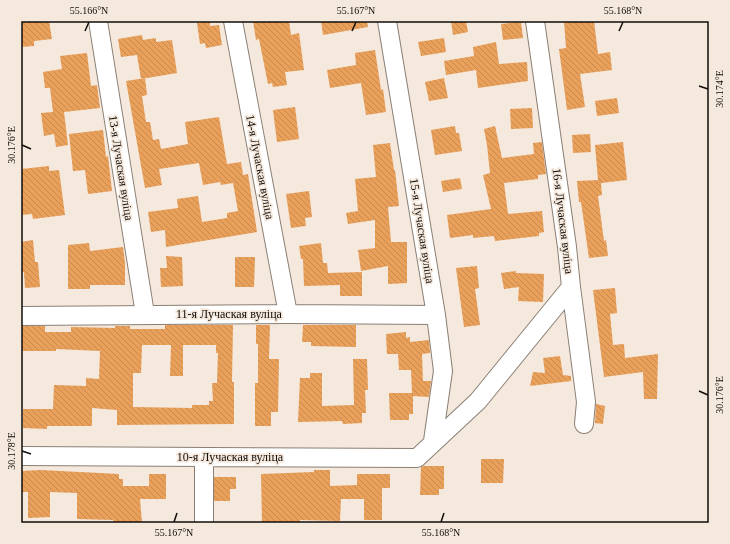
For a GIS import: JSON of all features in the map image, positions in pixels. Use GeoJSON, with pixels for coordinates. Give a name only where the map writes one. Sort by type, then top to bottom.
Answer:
{"type":"FeatureCollection","features":[{"type":"Feature","properties":{"kind":"street","name":"13-я Лучаская вуліца"},"geometry":{"type":"LineString","coordinates":[[98,21],[145,314]]}},
{"type":"Feature","properties":{"kind":"street","name":"14-я Лучаская вуліца"},"geometry":{"type":"LineString","coordinates":[[233,21],[288,314]]}},
{"type":"Feature","properties":{"kind":"street","name":"15-я Лучаская вуліца"},"geometry":{"type":"LineString","coordinates":[[387,21],[436,315],[443,371],[433,441]]}},
{"type":"Feature","properties":{"kind":"street","name":"16-я Лучаская вуліца"},"geometry":{"type":"LineString","coordinates":[[433,441],[478,401],[571,287],[567,247],[534,21]]}},
{"type":"Feature","properties":{"kind":"street"},"geometry":{"type":"LineString","coordinates":[[571,287],[586,402],[584,424]]}},
{"type":"Feature","properties":{"kind":"street","name":"11-я Лучаская вуліца"},"geometry":{"type":"LineString","coordinates":[[21,316],[145,314],[436,315]]}},
{"type":"Feature","properties":{"kind":"street","name":"10-я Лучаская вуліца"},"geometry":{"type":"LineString","coordinates":[[21,456],[417,458],[433,441]]}},
{"type":"Feature","properties":{"kind":"street"},"geometry":{"type":"LineString","coordinates":[[204,457],[204,523]]}},
{"type":"Feature","properties":{"kind":"building"},"geometry":{"type":"Polygon","coordinates":[[[21,21],[49,21],[52,39],[34,41],[34,46],[21,47],[21,21]]]}},
{"type":"Feature","properties":{"kind":"building"},"geometry":{"type":"Polygon","coordinates":[[[210,21],[210,26],[219,25],[222,45],[206,48],[205,43],[200,44],[197,23],[210,21]]]}},
{"type":"Feature","properties":{"kind":"building"},"geometry":{"type":"Polygon","coordinates":[[[253,21],[289,21],[291,35],[299,33],[304,70],[285,72],[287,85],[273,87],[272,83],[268,84],[259,39],[256,40],[253,21]]]}},
{"type":"Feature","properties":{"kind":"building"},"geometry":{"type":"Polygon","coordinates":[[[321,21],[367,21],[368,27],[323,35],[321,21]]]}},
{"type":"Feature","properties":{"kind":"building"},"geometry":{"type":"Polygon","coordinates":[[[451,21],[466,21],[468,32],[453,35],[451,21]]]}},
{"type":"Feature","properties":{"kind":"building"},"geometry":{"type":"Polygon","coordinates":[[[564,21],[594,21],[598,54],[610,52],[612,70],[580,74],[585,107],[567,110],[559,49],[566,48],[564,21]]]}},
{"type":"Feature","properties":{"kind":"building"},"geometry":{"type":"Polygon","coordinates":[[[521,22],[523,38],[503,40],[501,24],[521,22]]]}},
{"type":"Feature","properties":{"kind":"building"},"geometry":{"type":"Polygon","coordinates":[[[142,35],[143,40],[156,38],[156,42],[172,40],[177,73],[141,79],[137,55],[121,57],[118,39],[142,35]]]}},
{"type":"Feature","properties":{"kind":"building"},"geometry":{"type":"Polygon","coordinates":[[[444,38],[446,52],[421,56],[418,42],[444,38]]]}},
{"type":"Feature","properties":{"kind":"building"},"geometry":{"type":"Polygon","coordinates":[[[496,42],[499,64],[527,62],[528,81],[478,88],[476,70],[446,75],[444,61],[474,56],[473,47],[496,42]]]}},
{"type":"Feature","properties":{"kind":"building"},"geometry":{"type":"Polygon","coordinates":[[[375,50],[386,112],[366,115],[361,83],[330,88],[327,70],[356,65],[355,53],[375,50]]]}},
{"type":"Feature","properties":{"kind":"building"},"geometry":{"type":"Polygon","coordinates":[[[87,53],[91,86],[97,85],[100,108],[64,112],[68,145],[56,147],[54,134],[44,136],[41,113],[53,112],[50,88],[45,88],[43,72],[62,69],[60,56],[87,53]]]}},
{"type":"Feature","properties":{"kind":"building"},"geometry":{"type":"Polygon","coordinates":[[[145,78],[147,95],[142,96],[146,122],[150,122],[153,140],[159,139],[161,149],[188,144],[185,122],[219,117],[227,164],[241,162],[243,175],[248,174],[257,232],[166,247],[165,230],[151,232],[148,212],[178,208],[177,199],[198,196],[202,222],[227,218],[227,213],[238,211],[233,183],[221,185],[220,182],[203,185],[199,163],[159,169],[162,185],[145,188],[126,81],[145,78]]]}},
{"type":"Feature","properties":{"kind":"building"},"geometry":{"type":"Polygon","coordinates":[[[444,78],[448,98],[429,101],[425,82],[444,78]]]}},
{"type":"Feature","properties":{"kind":"building"},"geometry":{"type":"Polygon","coordinates":[[[617,98],[619,113],[597,116],[595,101],[617,98]]]}},
{"type":"Feature","properties":{"kind":"building"},"geometry":{"type":"Polygon","coordinates":[[[295,107],[299,139],[277,142],[273,110],[295,107]]]}},
{"type":"Feature","properties":{"kind":"building"},"geometry":{"type":"Polygon","coordinates":[[[532,108],[533,128],[511,129],[510,109],[532,108]]]}},
{"type":"Feature","properties":{"kind":"building"},"geometry":{"type":"Polygon","coordinates":[[[455,126],[456,133],[459,133],[462,151],[435,155],[431,130],[455,126]]]}},
{"type":"Feature","properties":{"kind":"building"},"geometry":{"type":"Polygon","coordinates":[[[495,126],[502,158],[534,154],[533,143],[542,142],[546,174],[538,175],[538,179],[504,183],[508,214],[542,211],[544,232],[539,233],[539,236],[495,241],[494,236],[473,238],[473,235],[450,238],[447,215],[491,209],[483,175],[490,173],[484,129],[495,126]]]}},
{"type":"Feature","properties":{"kind":"building"},"geometry":{"type":"Polygon","coordinates":[[[103,130],[112,191],[88,194],[85,170],[73,171],[69,134],[103,130]]]}},
{"type":"Feature","properties":{"kind":"building"},"geometry":{"type":"Polygon","coordinates":[[[590,134],[591,152],[573,153],[572,135],[590,134]]]}},
{"type":"Feature","properties":{"kind":"building"},"geometry":{"type":"Polygon","coordinates":[[[623,142],[627,180],[601,183],[602,195],[598,196],[604,241],[606,240],[608,256],[589,258],[581,202],[579,202],[577,181],[598,180],[595,145],[623,142]]]}},
{"type":"Feature","properties":{"kind":"building"},"geometry":{"type":"Polygon","coordinates":[[[390,143],[399,206],[388,207],[391,242],[407,242],[407,283],[388,284],[388,266],[361,271],[358,250],[375,248],[375,220],[348,224],[346,213],[358,211],[355,179],[376,177],[373,145],[390,143]]]}},
{"type":"Feature","properties":{"kind":"building"},"geometry":{"type":"Polygon","coordinates":[[[49,166],[49,171],[59,170],[65,215],[33,219],[32,214],[21,215],[21,169],[49,166]]]}},
{"type":"Feature","properties":{"kind":"building"},"geometry":{"type":"Polygon","coordinates":[[[460,178],[462,189],[443,192],[441,181],[460,178]]]}},
{"type":"Feature","properties":{"kind":"building"},"geometry":{"type":"Polygon","coordinates":[[[309,191],[312,217],[305,218],[306,226],[291,228],[286,194],[309,191]]]}},
{"type":"Feature","properties":{"kind":"building"},"geometry":{"type":"Polygon","coordinates":[[[33,240],[35,262],[38,262],[40,287],[25,288],[24,272],[21,272],[21,242],[33,240]]]}},
{"type":"Feature","properties":{"kind":"building"},"geometry":{"type":"Polygon","coordinates":[[[89,243],[90,251],[123,247],[125,285],[90,285],[90,289],[68,289],[68,245],[89,243]]]}},
{"type":"Feature","properties":{"kind":"building"},"geometry":{"type":"Polygon","coordinates":[[[321,243],[323,263],[327,263],[328,273],[362,272],[362,296],[340,296],[340,285],[304,286],[303,259],[301,259],[299,246],[321,243]]]}},
{"type":"Feature","properties":{"kind":"building"},"geometry":{"type":"Polygon","coordinates":[[[166,256],[182,257],[183,286],[161,287],[160,268],[167,268],[166,256]]]}},
{"type":"Feature","properties":{"kind":"building"},"geometry":{"type":"Polygon","coordinates":[[[235,257],[255,257],[254,287],[235,287],[235,257]]]}},
{"type":"Feature","properties":{"kind":"building"},"geometry":{"type":"Polygon","coordinates":[[[477,266],[479,288],[475,289],[480,325],[464,327],[456,268],[477,266]]]}},
{"type":"Feature","properties":{"kind":"building"},"geometry":{"type":"Polygon","coordinates":[[[516,271],[516,273],[544,274],[543,302],[518,301],[519,287],[504,289],[501,273],[516,271]]]}},
{"type":"Feature","properties":{"kind":"building"},"geometry":{"type":"Polygon","coordinates":[[[615,288],[617,313],[610,314],[613,345],[624,344],[625,358],[658,354],[657,399],[644,399],[643,372],[604,377],[593,290],[615,288]]]}},
{"type":"Feature","properties":{"kind":"building"},"geometry":{"type":"Polygon","coordinates":[[[165,325],[233,325],[232,382],[234,382],[234,424],[117,425],[117,410],[92,408],[92,426],[47,426],[47,429],[23,428],[23,409],[53,409],[54,385],[86,386],[86,378],[99,379],[100,351],[56,349],[56,351],[21,351],[21,326],[45,326],[45,332],[71,332],[71,327],[115,328],[115,326],[130,326],[130,329],[165,329],[165,325]],[[142,345],[141,373],[133,373],[133,407],[192,408],[192,405],[209,405],[209,401],[213,401],[212,383],[217,383],[218,353],[216,353],[216,345],[183,345],[183,376],[170,376],[171,345],[142,345]]]}},
{"type":"Feature","properties":{"kind":"building"},"geometry":{"type":"Polygon","coordinates":[[[256,325],[270,325],[269,359],[279,359],[278,412],[271,412],[271,426],[255,426],[255,383],[258,383],[258,344],[256,344],[256,325]]]}},
{"type":"Feature","properties":{"kind":"building"},"geometry":{"type":"Polygon","coordinates":[[[303,325],[356,325],[356,347],[311,346],[311,342],[302,342],[303,325]]]}},
{"type":"Feature","properties":{"kind":"building"},"geometry":{"type":"Polygon","coordinates":[[[406,332],[406,338],[410,337],[410,342],[429,340],[430,353],[422,354],[423,381],[431,381],[429,397],[413,396],[413,414],[409,414],[409,420],[390,420],[389,393],[412,393],[411,370],[399,370],[398,354],[387,354],[386,334],[406,332]]]}},
{"type":"Feature","properties":{"kind":"building"},"geometry":{"type":"Polygon","coordinates":[[[560,356],[563,375],[571,376],[571,381],[530,386],[533,372],[545,373],[543,358],[560,356]]]}},
{"type":"Feature","properties":{"kind":"building"},"geometry":{"type":"Polygon","coordinates":[[[353,359],[367,359],[368,390],[365,390],[366,413],[362,413],[362,423],[343,424],[342,421],[298,422],[300,378],[310,378],[310,373],[322,373],[322,406],[354,405],[353,359]]]}},
{"type":"Feature","properties":{"kind":"building"},"geometry":{"type":"Polygon","coordinates":[[[596,404],[605,406],[603,424],[595,423],[596,404]]]}},
{"type":"Feature","properties":{"kind":"building"},"geometry":{"type":"Polygon","coordinates":[[[481,459],[504,459],[503,483],[481,483],[481,459]]]}},
{"type":"Feature","properties":{"kind":"building"},"geometry":{"type":"Polygon","coordinates":[[[444,466],[444,489],[439,489],[439,495],[420,495],[421,467],[444,466]]]}},
{"type":"Feature","properties":{"kind":"building"},"geometry":{"type":"Polygon","coordinates":[[[41,470],[119,474],[119,479],[123,479],[123,486],[149,486],[149,474],[166,474],[166,499],[140,499],[142,523],[114,523],[113,520],[77,519],[77,493],[50,492],[50,517],[28,518],[28,492],[21,492],[21,471],[41,470]]]}},
{"type":"Feature","properties":{"kind":"building"},"geometry":{"type":"Polygon","coordinates":[[[314,470],[330,470],[330,486],[357,485],[357,474],[390,474],[390,488],[382,488],[382,520],[364,520],[364,499],[341,499],[340,521],[300,520],[299,523],[262,523],[261,474],[314,472],[314,470]]]}},
{"type":"Feature","properties":{"kind":"building"},"geometry":{"type":"Polygon","coordinates":[[[214,477],[236,477],[236,489],[230,489],[230,501],[214,501],[214,477]]]}}]}
